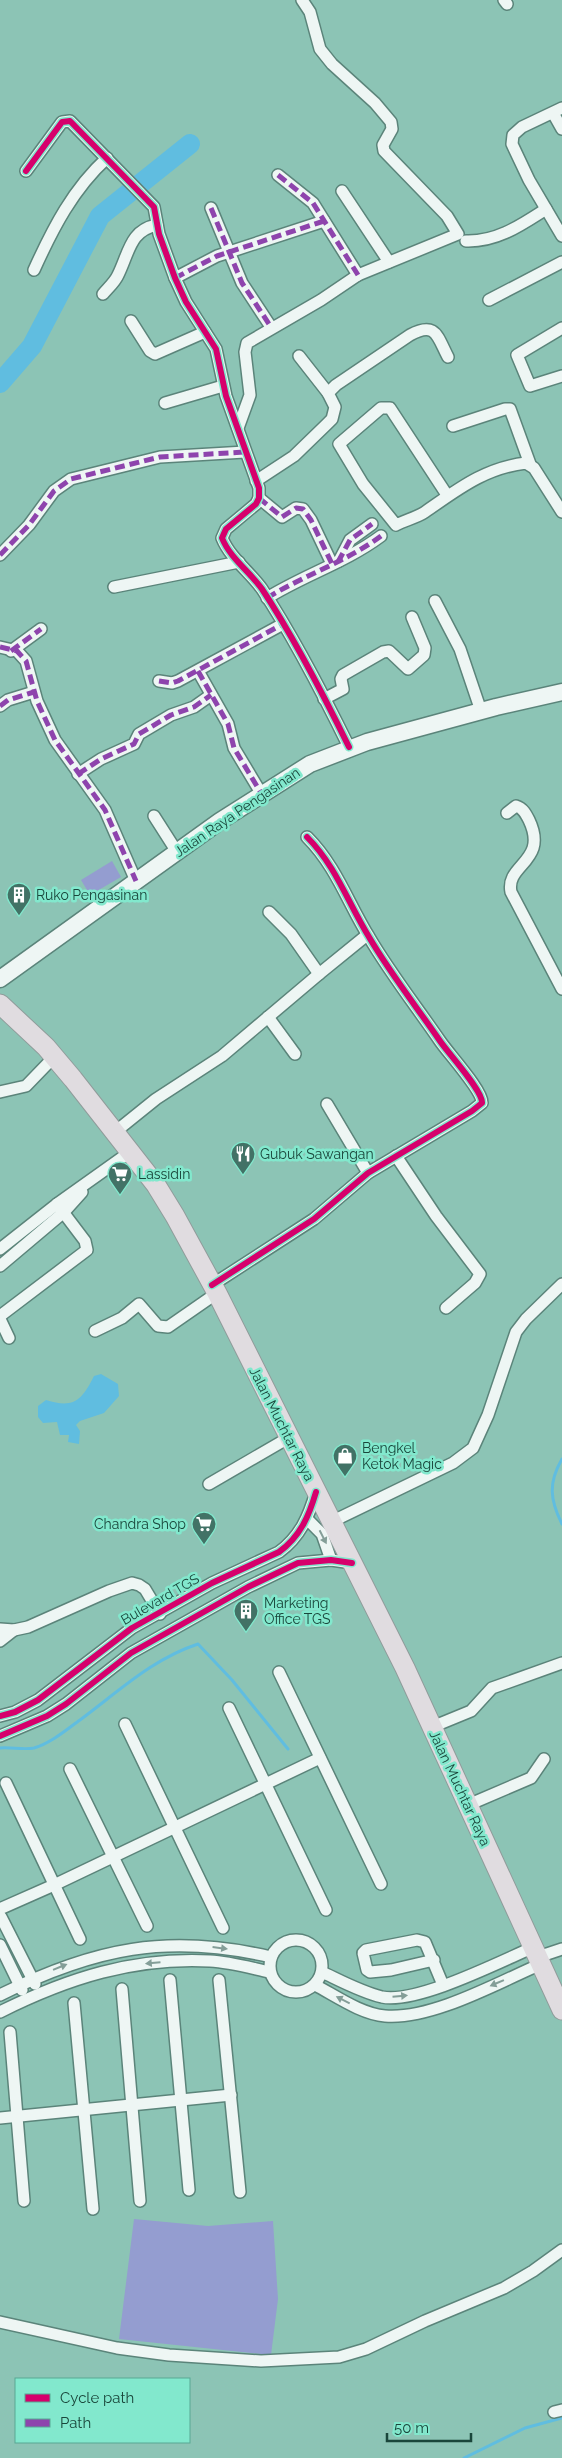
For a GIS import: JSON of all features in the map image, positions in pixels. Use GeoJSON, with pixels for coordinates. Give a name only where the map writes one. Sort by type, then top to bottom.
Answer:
{"type":"FeatureCollection","features":[{"type":"Feature","properties":{"kind":"highway","name":"Jalan Muchtar Raya"},"geometry":{"type":"LineString","coordinates":[[0,1004],[52,1055],[115,1132],[166,1201],[214,1289],[352,1563],[432,1727],[562,2010]]}},
{"type":"Feature","properties":{"kind":"highway","name":"Jalan Muchtar Raya"},"geometry":{"type":"LineString","coordinates":[[0,1017],[52,1055]]}},
{"type":"Feature","properties":{"kind":"main road","name":"Jalan Raya Pengasinan"},"geometry":{"type":"LineString","coordinates":[[0,979],[261,793],[310,764],[349,748],[482,711],[562,692]]}},
{"type":"Feature","properties":{"kind":"street"},"geometry":{"type":"LineString","coordinates":[[238,428],[250,395],[245,345],[271,327],[321,300],[358,275],[454,237],[458,232],[447,216],[384,151],[383,144],[392,129],[391,122],[375,102],[332,64],[320,49],[310,12],[302,0]]}},
{"type":"Feature","properties":{"kind":"street"},"geometry":{"type":"LineString","coordinates":[[562,129],[558,111],[522,127],[512,140],[516,157],[562,236]]}},
{"type":"Feature","properties":{"kind":"street"},"geometry":{"type":"LineString","coordinates":[[26,171],[62,122],[66,120],[73,123],[154,207],[157,225],[175,278],[216,349],[223,386],[256,481],[259,498],[256,504],[226,529],[222,535],[228,549],[267,598],[283,624],[349,748]]}},
{"type":"Feature","properties":{"kind":"street"},"geometry":{"type":"LineString","coordinates":[[34,270],[67,206],[88,176],[107,158]]}},
{"type":"Feature","properties":{"kind":"street"},"geometry":{"type":"LineString","coordinates":[[278,175],[313,203],[358,275]]}},
{"type":"Feature","properties":{"kind":"street"},"geometry":{"type":"LineString","coordinates":[[342,191],[389,262]]}},
{"type":"Feature","properties":{"kind":"street"},"geometry":{"type":"LineString","coordinates":[[211,208],[249,296],[271,327]]}},
{"type":"Feature","properties":{"kind":"street"},"geometry":{"type":"LineString","coordinates":[[466,241],[482,241],[492,238],[546,209]]}},
{"type":"Feature","properties":{"kind":"street"},"geometry":{"type":"LineString","coordinates":[[175,278],[229,252],[324,220]]}},
{"type":"Feature","properties":{"kind":"street"},"geometry":{"type":"LineString","coordinates":[[104,294],[118,276],[134,238],[145,228],[157,225]]}},
{"type":"Feature","properties":{"kind":"street"},"geometry":{"type":"LineString","coordinates":[[489,300],[562,262]]}},
{"type":"Feature","properties":{"kind":"street"},"geometry":{"type":"LineString","coordinates":[[131,321],[150,351],[155,354],[205,332]]}},
{"type":"Feature","properties":{"kind":"street"},"geometry":{"type":"LineString","coordinates":[[328,393],[341,380],[422,328],[430,329],[436,335],[448,357]]}},
{"type":"Feature","properties":{"kind":"street"},"geometry":{"type":"LineString","coordinates":[[562,328],[519,352],[517,355],[530,386],[562,376]]}},
{"type":"Feature","properties":{"kind":"street"},"geometry":{"type":"LineString","coordinates":[[256,481],[294,456],[332,419],[335,407],[328,393],[299,356]]}},
{"type":"Feature","properties":{"kind":"street"},"geometry":{"type":"LineString","coordinates":[[165,404],[223,386]]}},
{"type":"Feature","properties":{"kind":"street"},"geometry":{"type":"LineString","coordinates":[[447,495],[390,408],[381,408],[339,445],[363,484],[396,525],[426,511],[447,495],[490,473],[520,463],[530,464]]}},
{"type":"Feature","properties":{"kind":"street"},"geometry":{"type":"LineString","coordinates":[[453,426],[505,409],[510,410],[530,464],[562,512]]}},
{"type":"Feature","properties":{"kind":"street"},"geometry":{"type":"LineString","coordinates":[[0,555],[29,525],[54,491],[71,479],[160,457],[245,452]]}},
{"type":"Feature","properties":{"kind":"street"},"geometry":{"type":"LineString","coordinates":[[259,498],[282,517],[296,508],[303,508],[335,563]]}},
{"type":"Feature","properties":{"kind":"street"},"geometry":{"type":"LineString","coordinates":[[335,563],[350,540],[372,524]]}},
{"type":"Feature","properties":{"kind":"street"},"geometry":{"type":"LineString","coordinates":[[267,598],[296,580],[335,563],[381,536]]}},
{"type":"Feature","properties":{"kind":"street"},"geometry":{"type":"LineString","coordinates":[[114,587],[239,562]]}},
{"type":"Feature","properties":{"kind":"street"},"geometry":{"type":"LineString","coordinates":[[435,601],[460,649],[482,711]]}},
{"type":"Feature","properties":{"kind":"street"},"geometry":{"type":"LineString","coordinates":[[324,699],[343,689],[343,675],[383,652],[390,651],[408,669],[424,655],[426,651],[412,617]]}},
{"type":"Feature","properties":{"kind":"street"},"geometry":{"type":"LineString","coordinates":[[160,681],[172,684],[283,624]]}},
{"type":"Feature","properties":{"kind":"street"},"geometry":{"type":"LineString","coordinates":[[6,649],[41,629]]}},
{"type":"Feature","properties":{"kind":"street"},"geometry":{"type":"LineString","coordinates":[[6,649],[17,651],[26,661],[34,692],[55,740],[105,810],[136,882]]}},
{"type":"Feature","properties":{"kind":"street"},"geometry":{"type":"LineString","coordinates":[[198,671],[228,724],[234,748],[261,793]]}},
{"type":"Feature","properties":{"kind":"street"},"geometry":{"type":"LineString","coordinates":[[0,706],[8,700],[34,692]]}},
{"type":"Feature","properties":{"kind":"street"},"geometry":{"type":"LineString","coordinates":[[78,774],[101,759],[134,744],[139,734],[171,715],[194,707],[211,695]]}},
{"type":"Feature","properties":{"kind":"street"},"geometry":{"type":"LineString","coordinates":[[507,812],[516,806],[522,809],[530,822],[535,844],[533,852],[511,881],[511,892],[562,989]]}},
{"type":"Feature","properties":{"kind":"street"},"geometry":{"type":"LineString","coordinates":[[154,816],[177,852]]}},
{"type":"Feature","properties":{"kind":"street"},"geometry":{"type":"LineString","coordinates":[[95,1332],[124,1316],[139,1304],[158,1326],[168,1327],[214,1289],[314,1219],[368,1173],[472,1111],[482,1103],[482,1098],[440,1041],[368,936],[331,866],[308,836]]}},
{"type":"Feature","properties":{"kind":"street"},"geometry":{"type":"LineString","coordinates":[[269,912],[291,934],[319,974]]}},
{"type":"Feature","properties":{"kind":"street"},"geometry":{"type":"LineString","coordinates":[[115,1132],[156,1099],[222,1056],[319,974],[368,936]]}},
{"type":"Feature","properties":{"kind":"street"},"geometry":{"type":"LineString","coordinates":[[268,1017],[295,1054]]}},
{"type":"Feature","properties":{"kind":"street"},"geometry":{"type":"LineString","coordinates":[[0,1092],[26,1086],[52,1055]]}},
{"type":"Feature","properties":{"kind":"street"},"geometry":{"type":"LineString","coordinates":[[327,1104],[368,1173]]}},
{"type":"Feature","properties":{"kind":"street"},"geometry":{"type":"LineString","coordinates":[[0,1266],[81,1188],[130,1152]]}},
{"type":"Feature","properties":{"kind":"street"},"geometry":{"type":"LineString","coordinates":[[396,1156],[436,1216],[480,1274],[474,1283],[446,1308]]}},
{"type":"Feature","properties":{"kind":"street"},"geometry":{"type":"LineString","coordinates":[[0,1249],[61,1208]]}},
{"type":"Feature","properties":{"kind":"street"},"geometry":{"type":"LineString","coordinates":[[9,1338],[0,1317],[87,1250],[85,1241],[61,1208]]}},
{"type":"Feature","properties":{"kind":"street"},"geometry":{"type":"LineString","coordinates":[[331,1522],[453,1463],[473,1448],[483,1428],[516,1332],[526,1319],[562,1284]]}},
{"type":"Feature","properties":{"kind":"street"},"geometry":{"type":"LineString","coordinates":[[209,1484],[290,1437]]}},
{"type":"Feature","properties":{"kind":"street","name":"Bulevard TGS"},"geometry":{"type":"LineString","coordinates":[[0,1716],[15,1712],[38,1700],[132,1628],[160,1614],[201,1589],[242,1570],[288,1545],[307,1519],[316,1492]]}},
{"type":"Feature","properties":{"kind":"street"},"geometry":{"type":"LineString","coordinates":[[307,1519],[322,1534],[331,1560]]}},
{"type":"Feature","properties":{"kind":"street"},"geometry":{"type":"LineString","coordinates":[[288,1545],[298,1563]]}},
{"type":"Feature","properties":{"kind":"street"},"geometry":{"type":"LineString","coordinates":[[0,1736],[48,1716],[131,1653],[248,1587],[298,1563],[331,1560],[352,1563]]}},
{"type":"Feature","properties":{"kind":"street"},"geometry":{"type":"LineString","coordinates":[[242,1570],[248,1587]]}},
{"type":"Feature","properties":{"kind":"street"},"geometry":{"type":"LineString","coordinates":[[0,1629],[28,1628],[109,1591],[132,1584],[139,1585],[145,1589],[160,1614]]}},
{"type":"Feature","properties":{"kind":"street"},"geometry":{"type":"LineString","coordinates":[[201,1589],[212,1606]]}},
{"type":"Feature","properties":{"kind":"street"},"geometry":{"type":"LineString","coordinates":[[0,1641],[14,1630]]}},
{"type":"Feature","properties":{"kind":"street"},"geometry":{"type":"LineString","coordinates":[[432,1727],[471,1711],[492,1688],[562,1663]]}},
{"type":"Feature","properties":{"kind":"street"},"geometry":{"type":"LineString","coordinates":[[279,1672],[381,1884]]}},
{"type":"Feature","properties":{"kind":"street"},"geometry":{"type":"LineString","coordinates":[[229,1708],[264,1785],[326,1910]]}},
{"type":"Feature","properties":{"kind":"street"},"geometry":{"type":"LineString","coordinates":[[125,1724],[223,1928]]}},
{"type":"Feature","properties":{"kind":"street"},"geometry":{"type":"LineString","coordinates":[[40,1993],[1,1911],[320,1758]]}},
{"type":"Feature","properties":{"kind":"street"},"geometry":{"type":"LineString","coordinates":[[468,1806],[531,1778],[544,1759]]}},
{"type":"Feature","properties":{"kind":"street"},"geometry":{"type":"LineString","coordinates":[[70,1769],[147,1926]]}},
{"type":"Feature","properties":{"kind":"street"},"geometry":{"type":"LineString","coordinates":[[6,1783],[80,1939]]}},
{"type":"Feature","properties":{"kind":"street"},"geometry":{"type":"LineString","coordinates":[[434,1960],[391,1970],[370,1972],[367,1970],[363,1953],[366,1950],[417,1940],[425,1942],[434,1960],[443,1984]]}},
{"type":"Feature","properties":{"kind":"street"},"geometry":{"type":"LineString","coordinates":[[304,1941],[319,1953],[322,1972],[315,1985],[303,1992],[289,1991],[277,1984],[270,1972],[271,1957],[284,1942],[304,1941]]}},
{"type":"Feature","properties":{"kind":"street"},"geometry":{"type":"LineString","coordinates":[[0,1994],[74,1962],[102,1954],[136,1948],[172,1944],[205,1946],[271,1957]]}},
{"type":"Feature","properties":{"kind":"street"},"geometry":{"type":"LineString","coordinates":[[0,1945],[26,1999]]}},
{"type":"Feature","properties":{"kind":"street"},"geometry":{"type":"LineString","coordinates":[[322,1972],[367,1992],[384,1997],[406,1997],[443,1984],[562,1949]]}},
{"type":"Feature","properties":{"kind":"street"},"geometry":{"type":"LineString","coordinates":[[315,1985],[358,2007],[384,2016],[409,2015],[438,2008],[538,1956]]}},
{"type":"Feature","properties":{"kind":"street"},"geometry":{"type":"LineString","coordinates":[[0,2012],[68,1981],[105,1970],[157,1962],[212,1960],[270,1972]]}},
{"type":"Feature","properties":{"kind":"street"},"geometry":{"type":"LineString","coordinates":[[170,1980],[189,2190]]}},
{"type":"Feature","properties":{"kind":"street"},"geometry":{"type":"LineString","coordinates":[[219,1980],[240,2192]]}},
{"type":"Feature","properties":{"kind":"street"},"geometry":{"type":"LineString","coordinates":[[122,1989],[140,2201]]}},
{"type":"Feature","properties":{"kind":"street"},"geometry":{"type":"LineString","coordinates":[[74,2003],[93,2209]]}},
{"type":"Feature","properties":{"kind":"street"},"geometry":{"type":"LineString","coordinates":[[10,2032],[24,2201]]}},
{"type":"Feature","properties":{"kind":"street"},"geometry":{"type":"LineString","coordinates":[[0,2118],[230,2095]]}},
{"type":"Feature","properties":{"kind":"street"},"geometry":{"type":"LineString","coordinates":[[0,2322],[117,2348],[168,2355],[260,2361],[339,2357],[366,2349],[425,2321],[504,2288],[562,2250]]}},
{"type":"Feature","properties":{"kind":"shaded area"},"geometry":{"type":"Polygon","coordinates":[[[112,861],[121,877],[90,895],[81,880],[112,861]]]}},
{"type":"Feature","properties":{"kind":"shaded area"},"geometry":{"type":"Polygon","coordinates":[[[101,1374],[118,1384],[119,1396],[104,1413],[80,1421],[76,1425],[80,1431],[79,1444],[68,1442],[69,1435],[60,1435],[57,1422],[43,1423],[38,1417],[38,1406],[46,1400],[56,1403],[70,1403],[81,1397],[94,1376],[101,1374]]]}},
{"type":"Feature","properties":{"kind":"shaded area"},"geometry":{"type":"Polygon","coordinates":[[[134,2219],[208,2226],[273,2221],[278,2299],[271,2355],[119,2339],[134,2219]]]}},
{"type":"Feature","properties":{"kind":"waterway"},"geometry":{"type":"LineString","coordinates":[[0,383],[32,346],[100,216],[190,144]]}},
{"type":"Feature","properties":{"kind":"waterway"},"geometry":{"type":"LineString","coordinates":[[562,1459],[554,1476],[552,1492],[555,1507],[562,1524]]}},
{"type":"Feature","properties":{"kind":"waterway"},"geometry":{"type":"LineString","coordinates":[[0,1748],[30,1749],[46,1743],[64,1732],[150,1667],[181,1650],[198,1644],[232,1680],[288,1749]]}},
{"type":"Feature","properties":{"kind":"waterway"},"geometry":{"type":"LineString","coordinates":[[464,2458],[525,2428],[562,2418]]}},
{"type":"Feature","properties":{"kind":"marked path"},"geometry":{"type":"LineString","coordinates":[[278,175],[313,203],[358,275]]}},
{"type":"Feature","properties":{"kind":"marked path"},"geometry":{"type":"LineString","coordinates":[[211,208],[242,283],[271,327]]}},
{"type":"Feature","properties":{"kind":"marked path"},"geometry":{"type":"LineString","coordinates":[[175,278],[217,256],[324,221]]}},
{"type":"Feature","properties":{"kind":"marked path"},"geometry":{"type":"LineString","coordinates":[[0,555],[29,525],[54,491],[71,479],[160,457],[245,452]]}},
{"type":"Feature","properties":{"kind":"marked path"},"geometry":{"type":"LineString","coordinates":[[259,498],[282,517],[296,508],[303,509],[311,520],[332,564]]}},
{"type":"Feature","properties":{"kind":"marked path"},"geometry":{"type":"LineString","coordinates":[[338,562],[350,540],[372,524]]}},
{"type":"Feature","properties":{"kind":"marked path"},"geometry":{"type":"LineString","coordinates":[[267,598],[354,553],[381,536]]}},
{"type":"Feature","properties":{"kind":"marked path"},"geometry":{"type":"LineString","coordinates":[[159,681],[172,683],[178,681],[283,624]]}},
{"type":"Feature","properties":{"kind":"marked path"},"geometry":{"type":"LineString","coordinates":[[11,651],[41,629]]}},
{"type":"Feature","properties":{"kind":"marked path"},"geometry":{"type":"LineString","coordinates":[[0,647],[17,651],[26,661],[37,701],[55,740],[105,810],[136,881]]}},
{"type":"Feature","properties":{"kind":"marked path"},"geometry":{"type":"LineString","coordinates":[[198,671],[228,724],[234,748],[261,793]]}},
{"type":"Feature","properties":{"kind":"marked path"},"geometry":{"type":"LineString","coordinates":[[0,706],[8,700],[34,692]]}},
{"type":"Feature","properties":{"kind":"marked path"},"geometry":{"type":"LineString","coordinates":[[78,774],[101,759],[134,744],[139,734],[171,715],[194,707],[211,695]]}},
{"type":"Feature","properties":{"kind":"cycle path"},"geometry":{"type":"LineString","coordinates":[[26,171],[62,122],[70,121],[154,207],[159,234],[175,278],[186,302],[216,349],[226,396],[259,488],[259,498],[256,504],[226,529],[222,538],[230,552],[262,589],[286,627],[349,747]]}},
{"type":"Feature","properties":{"kind":"cycle path"},"geometry":{"type":"LineString","coordinates":[[212,1285],[314,1219],[368,1173],[472,1111],[482,1103],[481,1097],[471,1081],[440,1041],[386,964],[361,924],[334,872],[307,837]]}},
{"type":"Feature","properties":{"kind":"cycle path"},"geometry":{"type":"LineString","coordinates":[[0,1716],[15,1712],[38,1700],[132,1628],[212,1583],[279,1552],[293,1540],[303,1525],[316,1492]]}},
{"type":"Feature","properties":{"kind":"cycle path"},"geometry":{"type":"LineString","coordinates":[[0,1736],[47,1716],[66,1704],[131,1653],[248,1587],[298,1563],[331,1560],[352,1563]]}},
{"type":"Feature","properties":{"kind":"place","name":"Ruko Pengasinan"},"geometry":{"type":"Point","coordinates":[19,916]}},
{"type":"Feature","properties":{"kind":"place","name":"Gubuk Sawangan"},"geometry":{"type":"Point","coordinates":[243,1175]}},
{"type":"Feature","properties":{"kind":"place","name":"Lassidin"},"geometry":{"type":"Point","coordinates":[120,1195]}},
{"type":"Feature","properties":{"kind":"place","name":"Bengkel Ketok Magic"},"geometry":{"type":"Point","coordinates":[345,1477]}},
{"type":"Feature","properties":{"kind":"place","name":"Chandra Shop"},"geometry":{"type":"Point","coordinates":[204,1545]}},
{"type":"Feature","properties":{"kind":"place","name":"Marketing Office TGS"},"geometry":{"type":"Point","coordinates":[246,1632]}}]}
